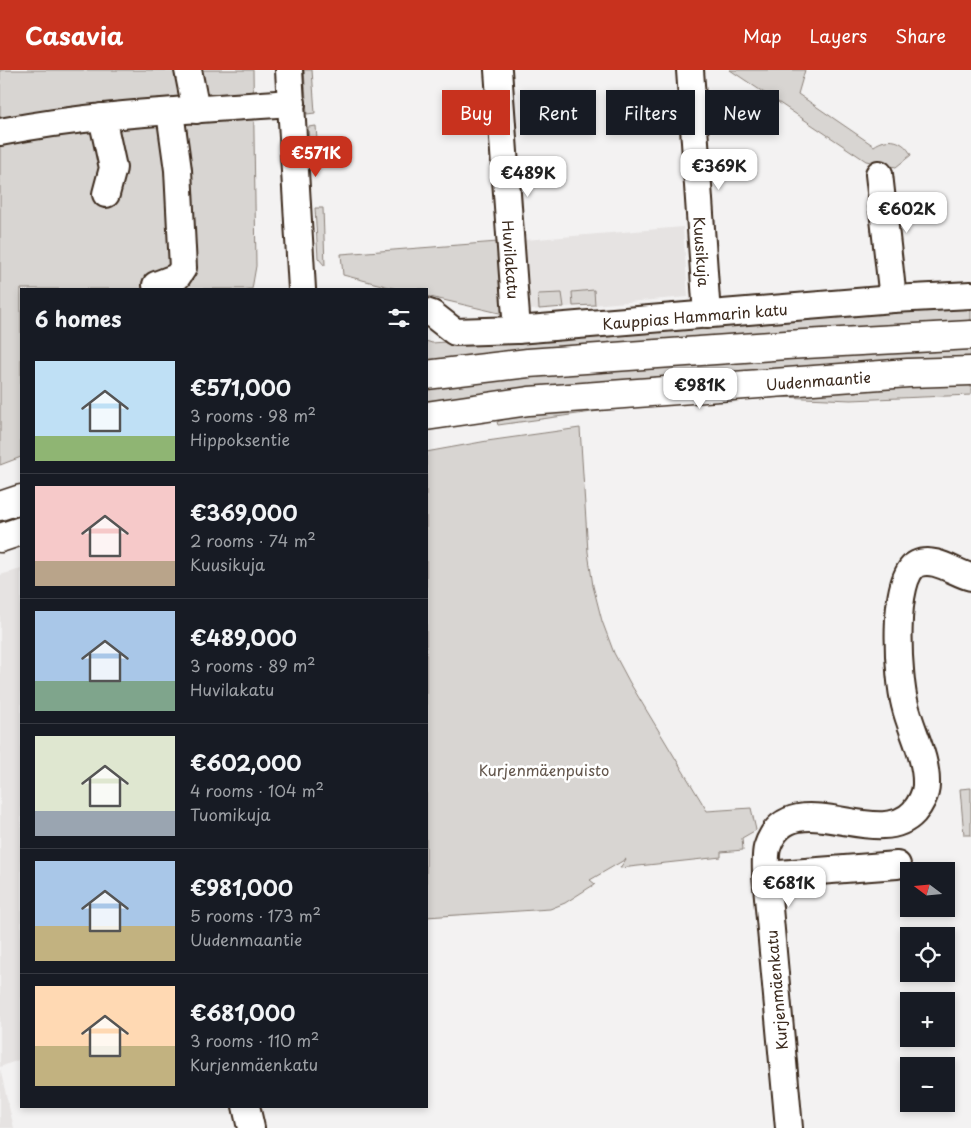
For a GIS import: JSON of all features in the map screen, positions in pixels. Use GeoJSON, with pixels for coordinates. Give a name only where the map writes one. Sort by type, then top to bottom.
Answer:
{"type":"FeatureCollection","features":[{"type":"Feature","properties":{"kind":"main road"},"geometry":{"type":"LineString","coordinates":[[428,374],[480,367],[588,359],[786,345],[971,335]]}},
{"type":"Feature","properties":{"kind":"main road","name":"Uudenmaantie"},"geometry":{"type":"LineString","coordinates":[[428,416],[529,401],[898,373],[971,370]]}},
{"type":"Feature","properties":{"kind":"main road"},"geometry":{"type":"LineString","coordinates":[[0,506],[20,499]]}},
{"type":"Feature","properties":{"kind":"main road"},"geometry":{"type":"LineString","coordinates":[[0,538],[20,531]]}},
{"type":"Feature","properties":{"kind":"street"},"geometry":{"type":"LineString","coordinates":[[188,70],[196,110]]}},
{"type":"Feature","properties":{"kind":"street"},"geometry":{"type":"LineString","coordinates":[[289,70],[302,288]]}},
{"type":"Feature","properties":{"kind":"street","name":"Huvilakatu"},"geometry":{"type":"LineString","coordinates":[[498,70],[517,330]]}},
{"type":"Feature","properties":{"kind":"street","name":"Kuusikuja"},"geometry":{"type":"LineString","coordinates":[[690,70],[707,315]]}},
{"type":"Feature","properties":{"kind":"street"},"geometry":{"type":"LineString","coordinates":[[0,132],[42,124],[102,117],[292,103]]}},
{"type":"Feature","properties":{"kind":"street"},"geometry":{"type":"LineString","coordinates":[[156,284],[177,276],[184,268],[178,170],[170,112]]}},
{"type":"Feature","properties":{"kind":"street"},"geometry":{"type":"LineString","coordinates":[[102,117],[112,168],[106,194]]}},
{"type":"Feature","properties":{"kind":"street"},"geometry":{"type":"LineString","coordinates":[[879,174],[893,299]]}},
{"type":"Feature","properties":{"kind":"street","name":"Kauppias Hammarin katu"},"geometry":{"type":"LineString","coordinates":[[428,313],[455,332],[517,330],[893,299],[971,295]]}},
{"type":"Feature","properties":{"kind":"street","name":"Kurjenmäenkatu"},"geometry":{"type":"LineString","coordinates":[[789,1128],[766,875],[767,850],[774,832],[784,823],[802,817],[879,825],[908,818],[920,805],[926,786],[924,763],[904,703],[898,621],[904,583],[907,572],[918,564],[927,562],[971,576]]}},
{"type":"Feature","properties":{"kind":"street"},"geometry":{"type":"LineString","coordinates":[[766,875],[897,865]]}},
{"type":"Feature","properties":{"kind":"street"},"geometry":{"type":"LineString","coordinates":[[246,1108],[251,1128]]}},
{"type":"Feature","properties":{"kind":"shaded area"},"geometry":{"type":"Polygon","coordinates":[[[683,227],[688,297],[531,310],[525,240],[683,227]]]}},
{"type":"Feature","properties":{"kind":"shaded area"},"geometry":{"type":"Polygon","coordinates":[[[20,569],[20,1059],[0,1067],[0,575],[20,569]]]}},
{"type":"Feature","properties":{"kind":"shaded area"},"geometry":{"type":"Polygon","coordinates":[[[0,1069],[14,1128],[0,1128],[0,1069]]]}},
{"type":"Feature","properties":{"kind":"green space"},"geometry":{"type":"Polygon","coordinates":[[[0,70],[253,70],[256,266],[252,288],[20,288],[20,457],[0,465],[0,70]]]}},
{"type":"Feature","properties":{"kind":"green space"},"geometry":{"type":"Polygon","coordinates":[[[304,70],[312,70],[315,113],[307,114],[304,70]]]}},
{"type":"Feature","properties":{"kind":"green space"},"geometry":{"type":"Polygon","coordinates":[[[730,70],[805,70],[798,94],[874,146],[885,141],[895,141],[904,146],[911,155],[896,167],[866,161],[779,103],[779,90],[760,90],[730,70]]]}},
{"type":"Feature","properties":{"kind":"green space"},"geometry":{"type":"Polygon","coordinates":[[[316,126],[319,169],[311,170],[308,127],[316,126]]]}},
{"type":"Feature","properties":{"kind":"green space"},"geometry":{"type":"Polygon","coordinates":[[[315,208],[323,208],[325,266],[318,258],[315,208]]]}},
{"type":"Feature","properties":{"kind":"green space"},"geometry":{"type":"Polygon","coordinates":[[[498,242],[508,315],[428,296],[428,288],[393,288],[343,275],[341,254],[498,242]]]}},
{"type":"Feature","properties":{"kind":"green space"},"geometry":{"type":"Polygon","coordinates":[[[594,290],[595,305],[573,306],[572,292],[594,290]]]}},
{"type":"Feature","properties":{"kind":"green space"},"geometry":{"type":"Polygon","coordinates":[[[562,293],[564,307],[539,309],[538,294],[562,293]]]}},
{"type":"Feature","properties":{"kind":"green space"},"geometry":{"type":"Polygon","coordinates":[[[971,303],[971,324],[428,365],[428,342],[432,343],[971,303]]]}},
{"type":"Feature","properties":{"kind":"green space"},"geometry":{"type":"Polygon","coordinates":[[[971,345],[971,361],[428,405],[428,385],[466,379],[971,345]]]}},
{"type":"Feature","properties":{"kind":"green space"},"geometry":{"type":"Polygon","coordinates":[[[971,381],[971,395],[851,400],[782,397],[621,408],[498,425],[497,422],[527,411],[971,381]]]}},
{"type":"Feature","properties":{"kind":"green space","name":"Kurjenmäenpuisto"},"geometry":{"type":"Polygon","coordinates":[[[580,428],[588,552],[593,586],[602,621],[614,653],[707,811],[751,808],[756,830],[742,838],[743,850],[721,852],[721,857],[620,868],[626,859],[590,880],[595,884],[565,903],[550,909],[428,917],[428,452],[580,428]]]}},
{"type":"Feature","properties":{"kind":"green space"},"geometry":{"type":"Polygon","coordinates":[[[971,788],[971,835],[964,835],[960,789],[971,788]]]}}]}
